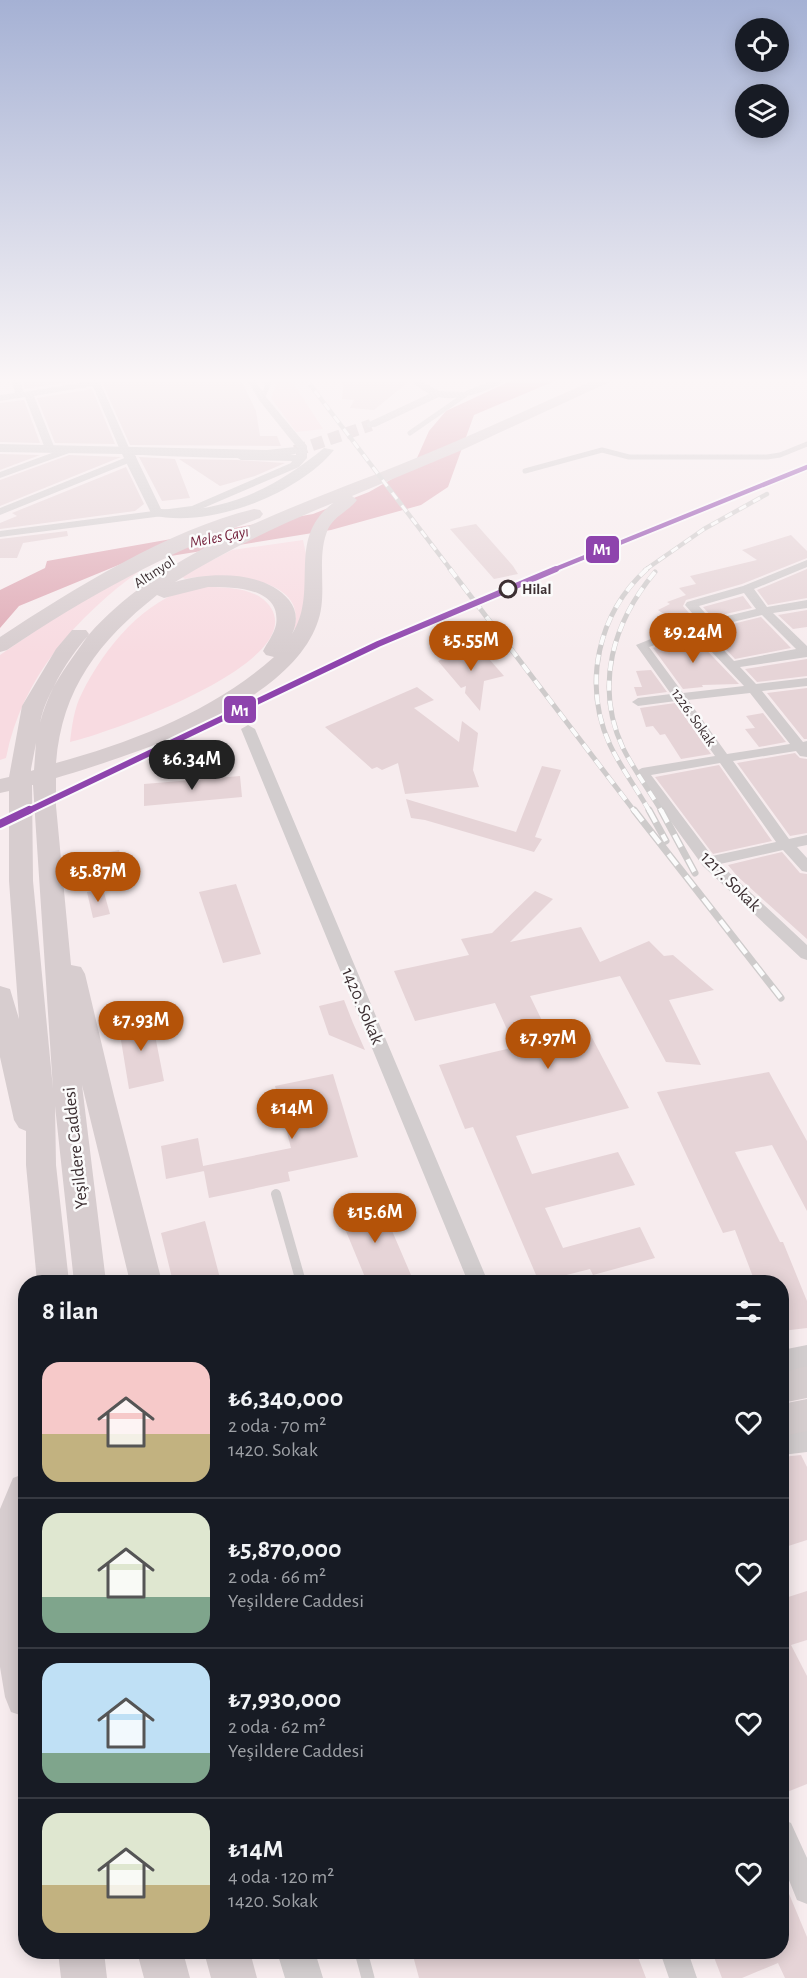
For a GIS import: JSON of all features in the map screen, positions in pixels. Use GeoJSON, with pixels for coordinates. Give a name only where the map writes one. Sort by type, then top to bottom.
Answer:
{"type":"FeatureCollection","features":[{"type":"Feature","properties":{"kind":"highway","name":"Altınyol"},"geometry":{"type":"LineString","coordinates":[[21,881],[19,799],[23,744],[33,706],[63,653],[108,604],[135,583],[198,545],[364,470]]}},
{"type":"Feature","properties":{"kind":"highway","name":"Yeşildere Caddesi"},"geometry":{"type":"LineString","coordinates":[[89,1275],[70,1113],[44,806],[48,741],[58,700],[86,653],[114,619],[156,584],[210,553],[272,524],[401,470]]}},
{"type":"Feature","properties":{"kind":"highway"},"geometry":{"type":"LineString","coordinates":[[0,786],[63,770],[143,742],[227,702],[264,679],[290,655],[307,625],[314,598],[314,544],[321,524],[336,507],[402,470]]}},
{"type":"Feature","properties":{"kind":"highway"},"geometry":{"type":"LineString","coordinates":[[0,646],[71,599],[112,576],[246,516],[292,501]]}},
{"type":"Feature","properties":{"kind":"highway"},"geometry":{"type":"LineString","coordinates":[[0,771],[113,738],[165,717],[226,688],[262,663],[274,650],[288,626],[289,615],[285,605],[268,591],[234,582],[202,581],[174,587],[114,619]]}},
{"type":"Feature","properties":{"kind":"highway","name":"Yeşildere Caddesi"},"geometry":{"type":"LineString","coordinates":[[21,881],[40,1101],[41,1165],[52,1275]]}},
{"type":"Feature","properties":{"kind":"highway"},"geometry":{"type":"LineString","coordinates":[[51,894],[144,1275]]}},
{"type":"Feature","properties":{"kind":"highway"},"geometry":{"type":"LineString","coordinates":[[0,996],[41,1165]]}},
{"type":"Feature","properties":{"kind":"highway"},"geometry":{"type":"LineString","coordinates":[[18,1501],[8,1520],[11,1587],[18,1638]]}},
{"type":"Feature","properties":{"kind":"highway"},"geometry":{"type":"LineString","coordinates":[[82,1959],[84,1978]]}},
{"type":"Feature","properties":{"kind":"highway"},"geometry":{"type":"LineString","coordinates":[[162,1959],[167,1978]]}},
{"type":"Feature","properties":{"kind":"highway"},"geometry":{"type":"LineString","coordinates":[[229,1959],[234,1978]]}},
{"type":"Feature","properties":{"kind":"main road"},"geometry":{"type":"LineString","coordinates":[[789,1362],[807,1358]]}},
{"type":"Feature","properties":{"kind":"main road"},"geometry":{"type":"LineString","coordinates":[[789,1386],[807,1382]]}},
{"type":"Feature","properties":{"kind":"main road"},"geometry":{"type":"LineString","coordinates":[[298,1959],[303,1978]]}},
{"type":"Feature","properties":{"kind":"street"},"geometry":{"type":"LineString","coordinates":[[0,512],[93,470]]}},
{"type":"Feature","properties":{"kind":"street"},"geometry":{"type":"LineString","coordinates":[[137,470],[156,512]]}},
{"type":"Feature","properties":{"kind":"street"},"geometry":{"type":"LineString","coordinates":[[0,534],[156,512],[194,509],[283,470]]}},
{"type":"Feature","properties":{"kind":"street"},"geometry":{"type":"LineString","coordinates":[[156,512],[187,516],[243,501],[286,483],[306,470]]}},
{"type":"Feature","properties":{"kind":"street"},"geometry":{"type":"LineString","coordinates":[[804,749],[732,665],[701,625],[691,605],[747,588],[807,563]]}},
{"type":"Feature","properties":{"kind":"street"},"geometry":{"type":"LineString","coordinates":[[747,588],[763,610],[807,652]]}},
{"type":"Feature","properties":{"kind":"street","name":"1226. Sokak"},"geometry":{"type":"LineString","coordinates":[[807,604],[763,610],[701,625],[642,645],[681,696],[785,844],[807,867]]}},
{"type":"Feature","properties":{"kind":"street"},"geometry":{"type":"LineString","coordinates":[[732,665],[807,652]]}},
{"type":"Feature","properties":{"kind":"street"},"geometry":{"type":"LineString","coordinates":[[638,702],[807,682]]}},
{"type":"Feature","properties":{"kind":"street","name":"1420. Sokak"},"geometry":{"type":"LineString","coordinates":[[248,729],[475,1275]]}},
{"type":"Feature","properties":{"kind":"street"},"geometry":{"type":"LineString","coordinates":[[725,760],[804,749]]}},
{"type":"Feature","properties":{"kind":"street","name":"1217. Sokak"},"geometry":{"type":"LineString","coordinates":[[725,760],[642,772],[708,862],[807,954]]}},
{"type":"Feature","properties":{"kind":"street"},"geometry":{"type":"LineString","coordinates":[[708,862],[807,840]]}},
{"type":"Feature","properties":{"kind":"street"},"geometry":{"type":"LineString","coordinates":[[789,1848],[807,1890]]}},
{"type":"Feature","properties":{"kind":"street"},"geometry":{"type":"LineString","coordinates":[[677,1959],[684,1978]]}},
{"type":"Feature","properties":{"kind":"lane"},"geometry":{"type":"LineString","coordinates":[[276,1194],[300,1275]]}},
{"type":"Feature","properties":{"kind":"lane"},"geometry":{"type":"LineString","coordinates":[[363,1959],[368,1978]]}},
{"type":"Feature","properties":{"kind":"shaded area"},"geometry":{"type":"Polygon","coordinates":[[[303,540],[306,554],[307,594],[297,629],[294,629],[295,611],[288,597],[275,588],[258,581],[238,578],[218,576],[185,579],[181,576],[232,550],[303,540]]]}},
{"type":"Feature","properties":{"kind":"shaded area"},"geometry":{"type":"Polygon","coordinates":[[[142,569],[95,607],[55,651],[25,701],[6,758],[0,760],[0,655],[69,608],[142,569]]]}},
{"type":"Feature","properties":{"kind":"shaded area"},"geometry":{"type":"Polygon","coordinates":[[[195,587],[247,591],[265,600],[271,608],[274,630],[259,651],[232,673],[197,693],[122,726],[70,742],[79,699],[91,676],[114,642],[128,627],[159,602],[195,587]]]}},
{"type":"Feature","properties":{"kind":"water","name":"Meles Çayı"},"geometry":{"type":"Polygon","coordinates":[[[407,470],[454,470],[448,487],[421,505],[331,530],[121,564],[19,606],[0,628],[0,590],[45,568],[47,561],[313,514],[369,492],[407,470]]]}},
{"type":"Feature","properties":{"kind":"building"},"geometry":{"type":"Polygon","coordinates":[[[27,470],[88,470],[0,506],[0,480],[27,470]]]}},
{"type":"Feature","properties":{"kind":"building"},"geometry":{"type":"Polygon","coordinates":[[[118,470],[128,470],[144,504],[135,511],[0,529],[0,523],[17,516],[12,513],[118,470]]]}},
{"type":"Feature","properties":{"kind":"building"},"geometry":{"type":"Polygon","coordinates":[[[146,470],[179,470],[190,498],[162,501],[146,470]]]}},
{"type":"Feature","properties":{"kind":"building"},"geometry":{"type":"Polygon","coordinates":[[[196,470],[268,470],[255,476],[220,486],[196,470]]]}},
{"type":"Feature","properties":{"kind":"building"},"geometry":{"type":"Polygon","coordinates":[[[476,524],[518,574],[494,579],[450,529],[476,524]]]}},
{"type":"Feature","properties":{"kind":"building"},"geometry":{"type":"Polygon","coordinates":[[[67,531],[68,536],[23,543],[17,558],[0,558],[0,539],[67,531]]]}},
{"type":"Feature","properties":{"kind":"building"},"geometry":{"type":"Polygon","coordinates":[[[791,535],[807,551],[807,558],[742,584],[686,600],[683,606],[695,620],[660,633],[653,626],[664,623],[660,619],[668,617],[658,610],[670,604],[667,602],[686,595],[679,588],[696,584],[690,576],[757,560],[742,550],[791,535]]]}},
{"type":"Feature","properties":{"kind":"building"},"geometry":{"type":"Polygon","coordinates":[[[807,569],[807,598],[768,605],[757,590],[807,569]]]}},
{"type":"Feature","properties":{"kind":"building"},"geometry":{"type":"Polygon","coordinates":[[[743,596],[752,608],[712,617],[703,607],[743,596]]]}},
{"type":"Feature","properties":{"kind":"building"},"geometry":{"type":"Polygon","coordinates":[[[807,610],[807,627],[793,629],[778,615],[807,610]]]}},
{"type":"Feature","properties":{"kind":"building"},"geometry":{"type":"Polygon","coordinates":[[[761,617],[791,648],[735,659],[708,630],[761,617]]]}},
{"type":"Feature","properties":{"kind":"building"},"geometry":{"type":"Polygon","coordinates":[[[692,635],[739,684],[702,685],[703,687],[683,689],[653,648],[692,635]]]}},
{"type":"Feature","properties":{"kind":"building"},"geometry":{"type":"Polygon","coordinates":[[[473,645],[483,652],[504,676],[484,681],[480,711],[465,693],[466,686],[461,688],[438,661],[473,645]]]}},
{"type":"Feature","properties":{"kind":"building"},"geometry":{"type":"Polygon","coordinates":[[[807,659],[807,676],[757,682],[745,669],[807,659]]]}},
{"type":"Feature","properties":{"kind":"building"},"geometry":{"type":"Polygon","coordinates":[[[651,670],[667,692],[637,696],[634,687],[642,687],[636,671],[651,670]]]}},
{"type":"Feature","properties":{"kind":"building"},"geometry":{"type":"Polygon","coordinates":[[[417,687],[434,700],[414,708],[459,742],[462,721],[478,733],[473,770],[479,787],[405,794],[398,763],[382,770],[377,767],[372,769],[325,727],[417,687]]]}},
{"type":"Feature","properties":{"kind":"building"},"geometry":{"type":"Polygon","coordinates":[[[807,688],[807,739],[804,739],[767,693],[807,688]]]}},
{"type":"Feature","properties":{"kind":"building"},"geometry":{"type":"Polygon","coordinates":[[[675,703],[711,754],[681,759],[665,734],[660,735],[653,726],[646,727],[640,708],[675,703]]]}},
{"type":"Feature","properties":{"kind":"building"},"geometry":{"type":"Polygon","coordinates":[[[763,713],[786,742],[759,747],[745,729],[755,728],[746,716],[763,713]]]}},
{"type":"Feature","properties":{"kind":"building"},"geometry":{"type":"Polygon","coordinates":[[[795,753],[800,758],[807,759],[807,833],[790,836],[737,763],[795,753]]]}},
{"type":"Feature","properties":{"kind":"building"},"geometry":{"type":"Polygon","coordinates":[[[719,765],[772,841],[713,854],[655,777],[719,765]]]}},
{"type":"Feature","properties":{"kind":"building"},"geometry":{"type":"Polygon","coordinates":[[[542,766],[561,770],[535,837],[542,839],[534,852],[425,820],[411,818],[406,799],[516,832],[542,766]]]}},
{"type":"Feature","properties":{"kind":"building"},"geometry":{"type":"Polygon","coordinates":[[[240,776],[242,797],[144,806],[144,784],[240,776]]]}},
{"type":"Feature","properties":{"kind":"building"},"geometry":{"type":"Polygon","coordinates":[[[119,850],[126,872],[88,880],[83,858],[119,850]]]}},
{"type":"Feature","properties":{"kind":"building"},"geometry":{"type":"Polygon","coordinates":[[[782,852],[800,873],[807,874],[807,939],[737,876],[728,865],[782,852]]]}},
{"type":"Feature","properties":{"kind":"building"},"geometry":{"type":"Polygon","coordinates":[[[236,884],[261,954],[223,963],[199,892],[236,884]]]}},
{"type":"Feature","properties":{"kind":"building"},"geometry":{"type":"Polygon","coordinates":[[[103,889],[110,914],[93,918],[87,892],[103,889]]]}},
{"type":"Feature","properties":{"kind":"building"},"geometry":{"type":"Polygon","coordinates":[[[535,891],[553,899],[510,942],[581,927],[600,962],[649,941],[664,956],[673,955],[714,990],[669,1000],[701,1065],[666,1062],[620,976],[530,996],[551,1039],[588,1030],[629,1108],[516,1136],[532,1174],[618,1152],[635,1185],[545,1208],[563,1248],[640,1227],[655,1258],[593,1275],[590,1269],[566,1275],[536,1275],[473,1127],[465,1129],[439,1065],[515,1047],[495,1003],[415,1021],[394,971],[469,955],[461,939],[492,933],[535,891]]]}},
{"type":"Feature","properties":{"kind":"building"},"geometry":{"type":"Polygon","coordinates":[[[344,1000],[365,1050],[329,1035],[319,1006],[344,1000]]]}},
{"type":"Feature","properties":{"kind":"building"},"geometry":{"type":"Polygon","coordinates":[[[151,1015],[164,1081],[129,1089],[118,1022],[151,1015]]]}},
{"type":"Feature","properties":{"kind":"building"},"geometry":{"type":"Polygon","coordinates":[[[769,1072],[807,1141],[807,1211],[772,1145],[735,1152],[780,1242],[783,1242],[807,1301],[807,1328],[789,1330],[789,1275],[752,1275],[735,1230],[723,1233],[657,1092],[769,1072]]]}},
{"type":"Feature","properties":{"kind":"building"},"geometry":{"type":"Polygon","coordinates":[[[333,1074],[358,1157],[288,1172],[290,1181],[209,1198],[203,1166],[291,1148],[275,1086],[333,1074]]]}},
{"type":"Feature","properties":{"kind":"building"},"geometry":{"type":"Polygon","coordinates":[[[198,1138],[204,1171],[166,1179],[161,1146],[198,1138]]]}},
{"type":"Feature","properties":{"kind":"building"},"geometry":{"type":"Polygon","coordinates":[[[381,1205],[411,1275],[364,1275],[336,1207],[381,1205]]]}},
{"type":"Feature","properties":{"kind":"building"},"geometry":{"type":"Polygon","coordinates":[[[205,1221],[219,1275],[171,1275],[161,1233],[205,1221]]]}},
{"type":"Feature","properties":{"kind":"building"},"geometry":{"type":"Polygon","coordinates":[[[801,1455],[807,1467],[807,1540],[789,1546],[789,1456],[801,1455]]]}},
{"type":"Feature","properties":{"kind":"building"},"geometry":{"type":"Polygon","coordinates":[[[807,1591],[807,1640],[791,1645],[807,1676],[807,1784],[789,1791],[789,1597],[807,1591]]]}},
{"type":"Feature","properties":{"kind":"building"},"geometry":{"type":"Polygon","coordinates":[[[789,1894],[807,1937],[807,1978],[785,1978],[778,1963],[742,1978],[722,1978],[715,1959],[789,1959],[789,1894]]]}},
{"type":"Feature","properties":{"kind":"building"},"geometry":{"type":"Polygon","coordinates":[[[414,1959],[639,1959],[646,1978],[419,1978],[414,1959]]]}},
{"type":"Feature","properties":{"kind":"railway"},"geometry":{"type":"LineString","coordinates":[[375,470],[451,570]]}},
{"type":"Feature","properties":{"kind":"railway"},"geometry":{"type":"LineString","coordinates":[[645,570],[704,529],[767,494]]}},
{"type":"Feature","properties":{"kind":"railway"},"geometry":{"type":"LineString","coordinates":[[450,569],[635,812]]}},
{"type":"Feature","properties":{"kind":"railway"},"geometry":{"type":"LineString","coordinates":[[647,569],[630,587],[606,628],[596,674],[597,698],[610,745],[650,812]]}},
{"type":"Feature","properties":{"kind":"railway"},"geometry":{"type":"LineString","coordinates":[[655,572],[640,591],[628,612],[612,655],[609,678],[614,725],[623,748],[662,812]]}},
{"type":"Feature","properties":{"kind":"railway"},"geometry":{"type":"LineString","coordinates":[[634,810],[781,998]]}},
{"type":"Feature","properties":{"kind":"railway"},"geometry":{"type":"LineString","coordinates":[[649,810],[666,841]]}},
{"type":"Feature","properties":{"kind":"railway"},"geometry":{"type":"LineString","coordinates":[[661,810],[695,873]]}},
{"type":"Feature","properties":{"kind":"transit line","name":"M1"},"geometry":{"type":"LineString","coordinates":[[0,824],[378,644],[639,534],[799,470]]}},
{"type":"Feature","properties":{"kind":"place","name":"Hilal"},"geometry":{"type":"Point","coordinates":[508,589]}}]}
